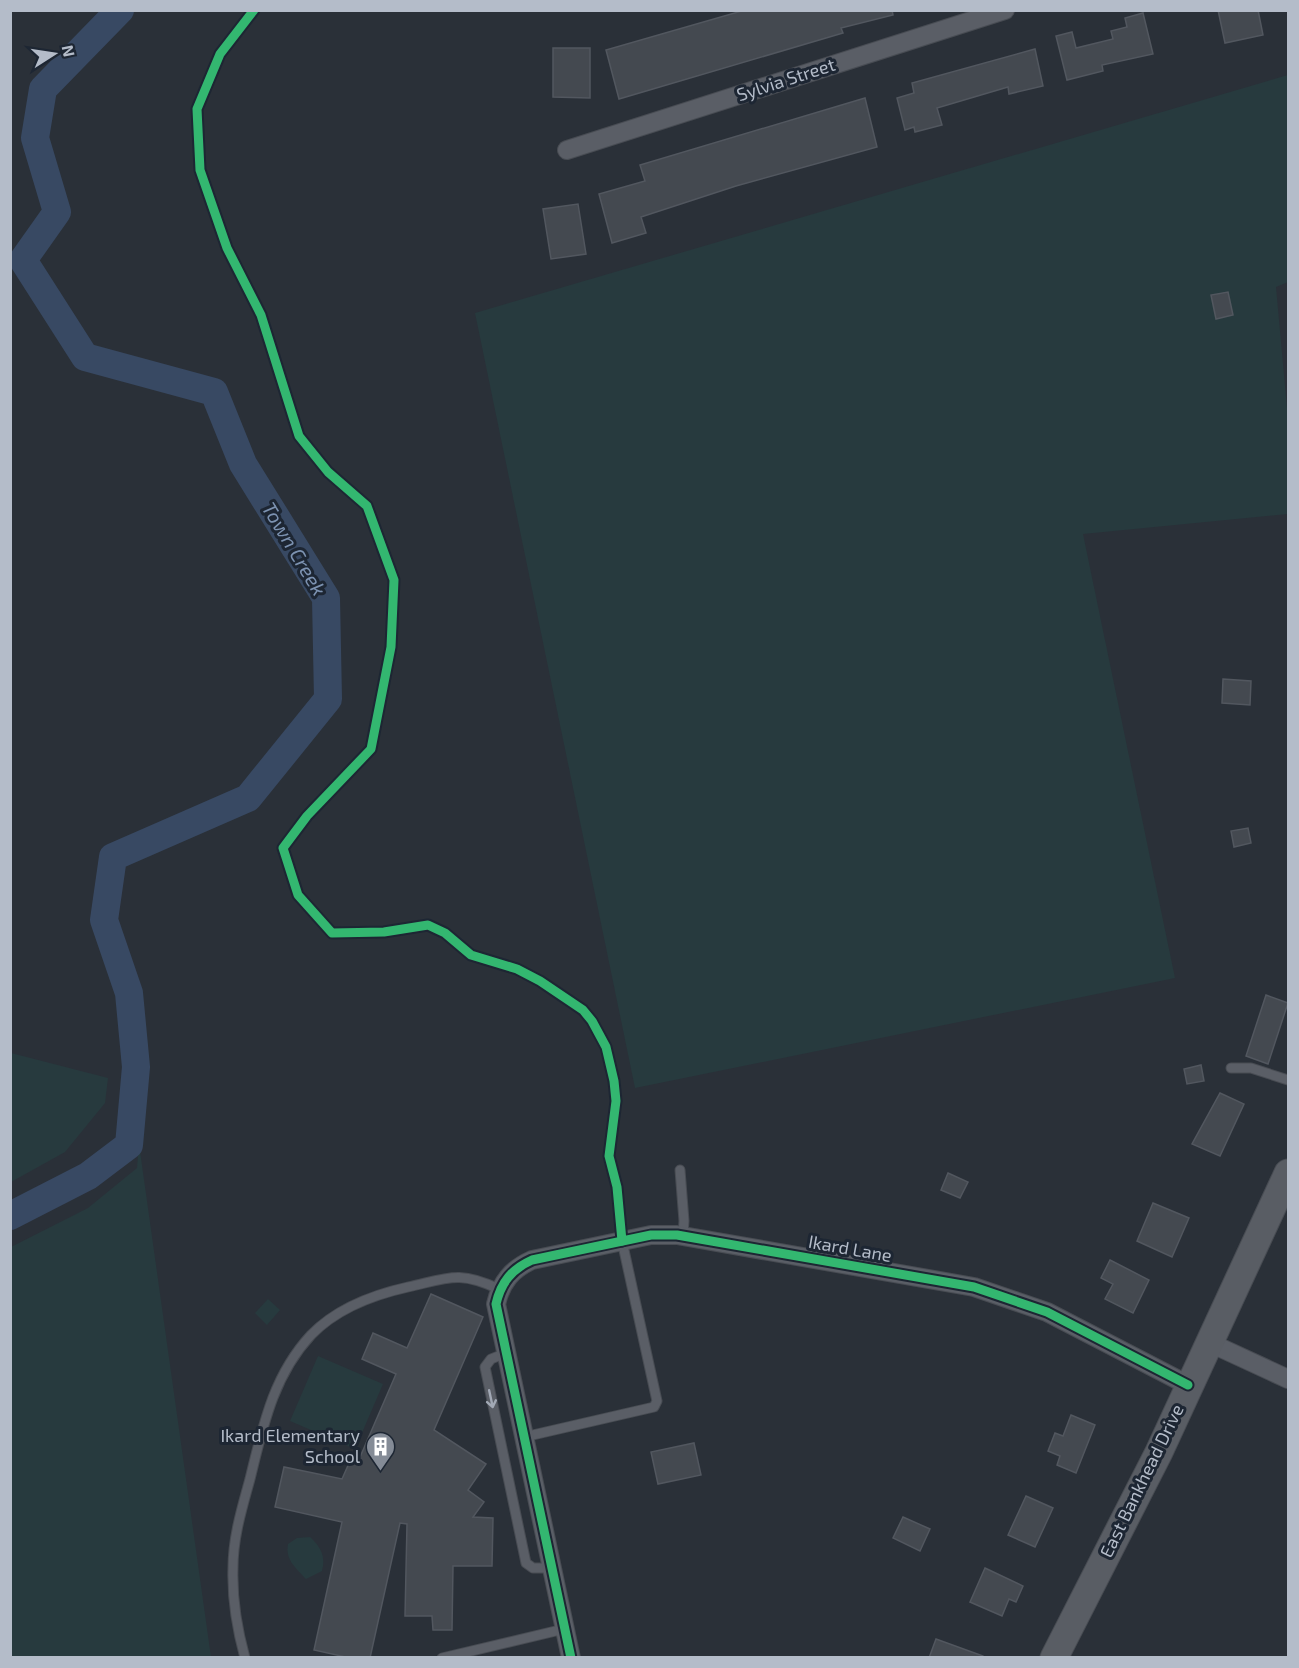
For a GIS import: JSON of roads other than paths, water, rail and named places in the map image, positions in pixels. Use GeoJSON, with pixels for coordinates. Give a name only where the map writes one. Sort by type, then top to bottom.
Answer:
{"type":"FeatureCollection","features":[{"type":"Feature","properties":{"kind":"street","name":"Sylvia Street"},"geometry":{"type":"LineString","coordinates":[[567,150],[1005,10]]}},
{"type":"Feature","properties":{"kind":"street","name":"East Bankhead Drive"},"geometry":{"type":"LineString","coordinates":[[1054,1658],[1159,1452],[1188,1384],[1288,1173]]}},
{"type":"Feature","properties":{"kind":"street","name":"Ikard Lane"},"geometry":{"type":"LineString","coordinates":[[499,1289],[519,1266],[532,1260],[651,1235],[683,1236],[974,1287],[1047,1312],[1188,1384]]}},
{"type":"Feature","properties":{"kind":"street"},"geometry":{"type":"LineString","coordinates":[[499,1289],[496,1304],[571,1658]]}},
{"type":"Feature","properties":{"kind":"street"},"geometry":{"type":"LineString","coordinates":[[1208,1342],[1288,1379]]}},
{"type":"Feature","properties":{"kind":"lane"},"geometry":{"type":"LineString","coordinates":[[1231,1068],[1251,1068],[1288,1080]]}},
{"type":"Feature","properties":{"kind":"lane"},"geometry":{"type":"LineString","coordinates":[[681,1170],[683,1236]]}},
{"type":"Feature","properties":{"kind":"lane"},"geometry":{"type":"LineString","coordinates":[[524,1437],[654,1407],[657,1401],[622,1241]]}},
{"type":"Feature","properties":{"kind":"lane"},"geometry":{"type":"LineString","coordinates":[[245,1658],[234,1602],[235,1537],[270,1399],[287,1364],[313,1334],[354,1303],[369,1297],[461,1275],[481,1280],[499,1289]]}},
{"type":"Feature","properties":{"kind":"lane"},"geometry":{"type":"LineString","coordinates":[[506,1353],[491,1359],[485,1367],[526,1563],[533,1569],[552,1568]]}},
{"type":"Feature","properties":{"kind":"lane"},"geometry":{"type":"LineString","coordinates":[[442,1658],[564,1629]]}},
{"type":"Feature","properties":{"kind":"waterway","name":"Town Creek"},"geometry":{"type":"LineString","coordinates":[[10,1216],[88,1176],[129,1145],[136,1067],[129,993],[104,920],[113,857],[248,798],[328,699],[326,598],[243,464],[214,392],[85,357],[23,260],[57,212],[35,138],[43,89],[120,10]]}},
{"type":"Feature","properties":{"kind":"place","name":"Ikard Elementary School"},"geometry":{"type":"Point","coordinates":[381,1472]}}]}
